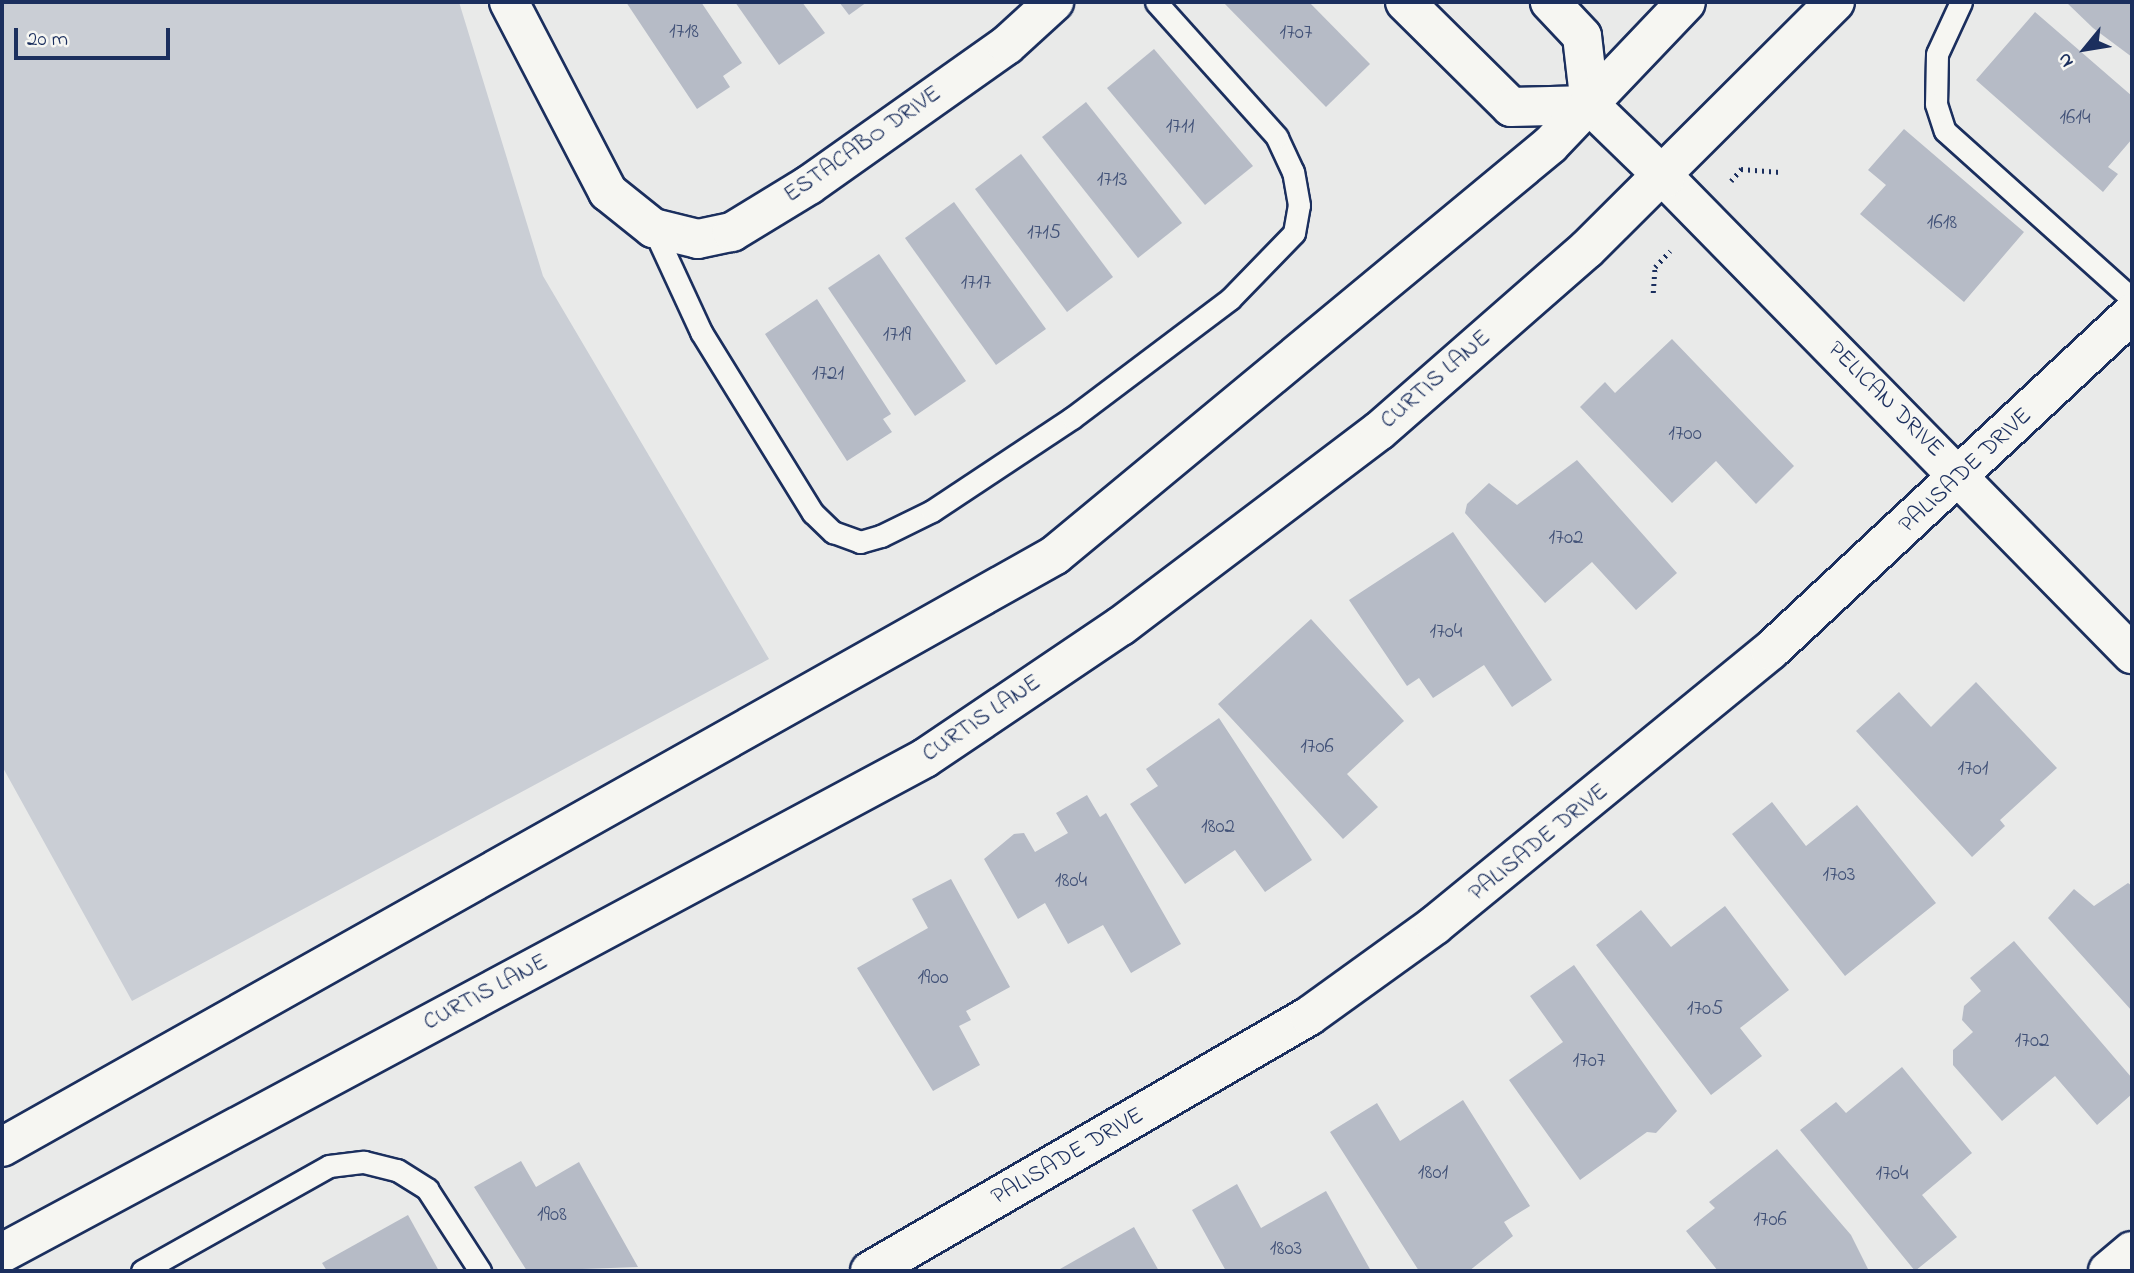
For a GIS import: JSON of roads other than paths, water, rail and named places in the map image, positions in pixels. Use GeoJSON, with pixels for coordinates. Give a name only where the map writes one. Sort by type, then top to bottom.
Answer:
{"type":"FeatureCollection","features":[{"type":"Feature","properties":{"kind":"street"},"geometry":{"type":"LineString","coordinates":[[509,2],[608,192],[653,228]]}},
{"type":"Feature","properties":{"kind":"street","name":"ESTACABO DRIVE"},"geometry":{"type":"LineString","coordinates":[[653,228],[698,239],[732,232],[1007,45],[1054,2]]}},
{"type":"Feature","properties":{"kind":"street"},"geometry":{"type":"LineString","coordinates":[[1405,2],[1511,107],[1590,105]]}},
{"type":"Feature","properties":{"kind":"street"},"geometry":{"type":"LineString","coordinates":[[1550,2],[1582,36],[1590,105]]}},
{"type":"Feature","properties":{"kind":"street"},"geometry":{"type":"LineString","coordinates":[[2,1147],[1055,555],[1238,409],[1590,105],[1686,2]]}},
{"type":"Feature","properties":{"kind":"street","name":"CURTIS LANE"},"geometry":{"type":"LineString","coordinates":[[3,1250],[925,758],[1121,626],[1379,431],[1665,178],[1835,2]]}},
{"type":"Feature","properties":{"kind":"street","name":"PELICAN DRIVE"},"geometry":{"type":"LineString","coordinates":[[1590,105],[1959,475],[2132,654]]}},
{"type":"Feature","properties":{"kind":"street","name":"PALISADE DRIVE"},"geometry":{"type":"LineString","coordinates":[[870,1271],[1308,1016],[1424,933],[1770,651],[2132,314]]}},
{"type":"Feature","properties":{"kind":"street"},"geometry":{"type":"LineString","coordinates":[[2108,1271],[2132,1251]]}},
{"type":"Feature","properties":{"kind":"lane"},"geometry":{"type":"LineString","coordinates":[[653,228],[701,332],[813,513],[833,532],[860,542],[881,536],[932,511],[1072,418],[1230,299],[1294,233],[1295,183],[1277,137],[1156,2]]}},
{"type":"Feature","properties":{"kind":"lane"},"geometry":{"type":"LineString","coordinates":[[1961,2],[1937,54],[1936,104],[1945,131],[2132,299]]}},
{"type":"Feature","properties":{"kind":"lane"},"geometry":{"type":"LineString","coordinates":[[142,1271],[329,1166],[364,1162],[397,1170],[427,1188],[480,1271]]}}]}
